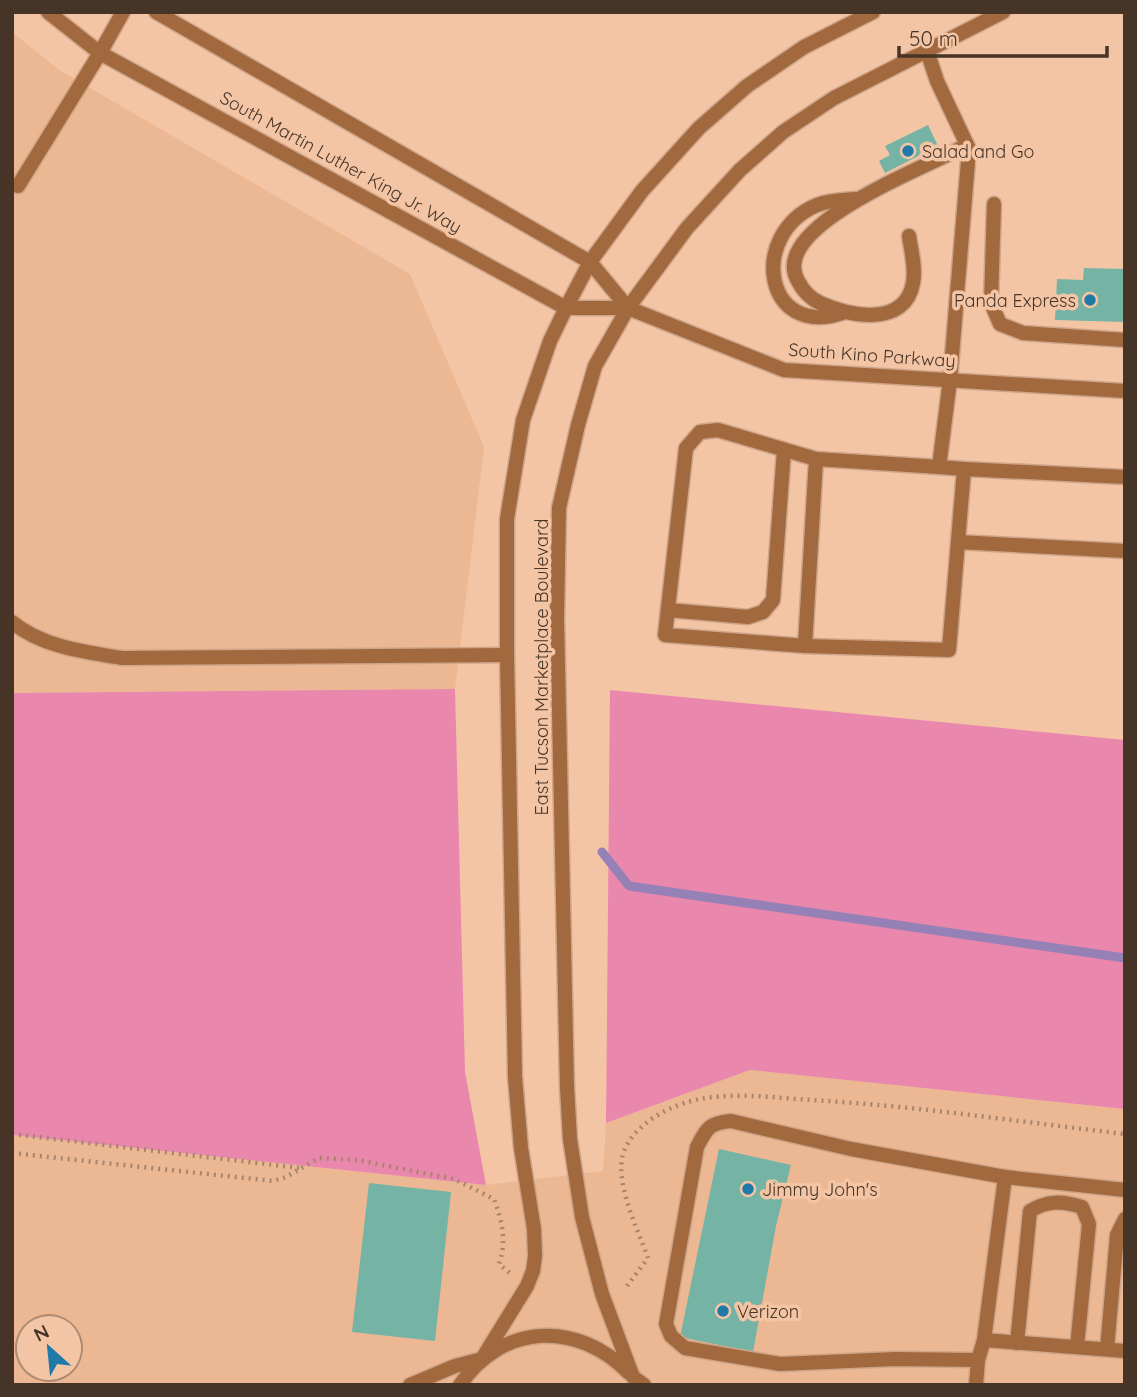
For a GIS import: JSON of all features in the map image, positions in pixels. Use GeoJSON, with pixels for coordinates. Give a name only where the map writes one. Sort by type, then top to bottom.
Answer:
{"type":"FeatureCollection","features":[{"type":"Feature","properties":{"kind":"street","name":"South Martin Luther King Jr. Way"},"geometry":{"type":"LineString","coordinates":[[48,12],[100,53],[566,309],[628,308]]}},
{"type":"Feature","properties":{"kind":"street"},"geometry":{"type":"LineString","coordinates":[[18,186],[100,53],[122,12]]}},
{"type":"Feature","properties":{"kind":"street","name":"South Martin Luther King Jr. Way"},"geometry":{"type":"LineString","coordinates":[[156,12],[590,262]]}},
{"type":"Feature","properties":{"kind":"street","name":"East Tucson Marketplace Boulevard"},"geometry":{"type":"LineString","coordinates":[[482,1359],[527,1286],[535,1256],[530,1198],[521,1148],[516,1077],[507,655],[507,519],[523,420],[550,341],[590,262],[642,191],[699,128],[747,86],[846,18],[873,12]]}},
{"type":"Feature","properties":{"kind":"street","name":"East Tucson Marketplace Boulevard"},"geometry":{"type":"LineString","coordinates":[[638,1382],[605,1304],[590,1252],[570,1139],[566,1087],[557,619],[559,508],[578,425],[595,366],[628,308],[687,228],[740,170],[783,132],[834,98],[1003,12]]}},
{"type":"Feature","properties":{"kind":"street"},"geometry":{"type":"LineString","coordinates":[[927,51],[937,82],[970,149],[950,380],[939,467]]}},
{"type":"Feature","properties":{"kind":"street"},"geometry":{"type":"LineString","coordinates":[[842,313],[813,299],[795,277],[793,263],[799,246],[812,231],[857,199],[967,145]]}},
{"type":"Feature","properties":{"kind":"street"},"geometry":{"type":"LineString","coordinates":[[857,199],[832,201],[804,212],[785,231],[776,246],[773,257],[774,282],[795,311],[811,318],[828,318],[842,313],[882,315],[897,309],[910,296],[914,280],[909,236]]}},
{"type":"Feature","properties":{"kind":"street"},"geometry":{"type":"LineString","coordinates":[[994,204],[991,303],[1000,324],[1023,333],[1125,340]]}},
{"type":"Feature","properties":{"kind":"street"},"geometry":{"type":"LineString","coordinates":[[590,262],[628,308]]}},
{"type":"Feature","properties":{"kind":"street","name":"South Kino Parkway"},"geometry":{"type":"LineString","coordinates":[[628,308],[784,370],[1125,391]]}},
{"type":"Feature","properties":{"kind":"street"},"geometry":{"type":"LineString","coordinates":[[964,469],[949,650],[805,646],[665,635],[686,448],[700,432],[718,430],[816,459],[1125,477]]}},
{"type":"Feature","properties":{"kind":"street"},"geometry":{"type":"LineString","coordinates":[[668,610],[748,617],[763,612],[773,600],[785,450]]}},
{"type":"Feature","properties":{"kind":"street"},"geometry":{"type":"LineString","coordinates":[[805,646],[816,459]]}},
{"type":"Feature","properties":{"kind":"street"},"geometry":{"type":"LineString","coordinates":[[958,542],[1125,551]]}},
{"type":"Feature","properties":{"kind":"street"},"geometry":{"type":"LineString","coordinates":[[12,622],[69,650],[122,658],[507,655]]}},
{"type":"Feature","properties":{"kind":"street"},"geometry":{"type":"LineString","coordinates":[[978,1360],[895,1359],[780,1364],[685,1348],[671,1336],[666,1324],[697,1147],[706,1129],[716,1122],[731,1121],[850,1149],[1004,1177],[1125,1190]]}},
{"type":"Feature","properties":{"kind":"street"},"geometry":{"type":"LineString","coordinates":[[976,1385],[1004,1177]]}},
{"type":"Feature","properties":{"kind":"street"},"geometry":{"type":"LineString","coordinates":[[1063,1202],[1065,1184]]}},
{"type":"Feature","properties":{"kind":"street"},"geometry":{"type":"LineString","coordinates":[[1017,1342],[1030,1211],[1043,1203],[1063,1202],[1082,1207],[1089,1224],[1077,1347]]}},
{"type":"Feature","properties":{"kind":"street"},"geometry":{"type":"LineString","coordinates":[[1107,1349],[1117,1234],[1125,1219]]}},
{"type":"Feature","properties":{"kind":"street"},"geometry":{"type":"LineString","coordinates":[[410,1385],[455,1366],[482,1359],[506,1345],[533,1336],[561,1336],[589,1343],[613,1357],[638,1382]]}},
{"type":"Feature","properties":{"kind":"street"},"geometry":{"type":"LineString","coordinates":[[984,1340],[1125,1350]]}},
{"type":"Feature","properties":{"kind":"street"},"geometry":{"type":"LineString","coordinates":[[460,1385],[482,1359]]}},
{"type":"Feature","properties":{"kind":"path"},"geometry":{"type":"LineString","coordinates":[[12,1134],[301,1168]]}},
{"type":"Feature","properties":{"kind":"path"},"geometry":{"type":"LineString","coordinates":[[12,1153],[273,1181],[286,1177],[319,1158],[357,1160],[454,1179],[494,1199],[503,1232],[503,1255],[499,1264],[511,1274]]}},
{"type":"Feature","properties":{"kind":"shaded area"},"geometry":{"type":"Polygon","coordinates":[[[12,32],[59,70],[410,274],[484,447],[455,689],[12,693],[12,32]]]}},
{"type":"Feature","properties":{"kind":"shaded area"},"geometry":{"type":"Polygon","coordinates":[[[455,689],[465,1072],[486,1185],[12,1135],[12,693],[455,689]]]}},
{"type":"Feature","properties":{"kind":"shaded area"},"geometry":{"type":"Polygon","coordinates":[[[610,690],[1125,740],[1125,1109],[750,1070],[606,1123],[610,690]]]}},
{"type":"Feature","properties":{"kind":"shaded area"},"geometry":{"type":"Polygon","coordinates":[[[750,1070],[1125,1109],[1125,1385],[12,1385],[12,1135],[486,1185],[603,1171],[606,1123],[750,1070]]]}},
{"type":"Feature","properties":{"kind":"building","name":"Salad and Go"},"geometry":{"type":"Polygon","coordinates":[[[928,125],[938,146],[885,173],[879,161],[890,155],[885,146],[928,125]]]}},
{"type":"Feature","properties":{"kind":"building","name":"Panda Express"},"geometry":{"type":"Polygon","coordinates":[[[1084,268],[1125,269],[1125,322],[1055,320],[1057,279],[1083,280],[1084,268]]]}},
{"type":"Feature","properties":{"kind":"building"},"geometry":{"type":"Polygon","coordinates":[[[719,1149],[791,1165],[776,1226],[753,1352],[680,1337],[719,1149]]]}},
{"type":"Feature","properties":{"kind":"building"},"geometry":{"type":"Polygon","coordinates":[[[369,1183],[451,1192],[435,1341],[352,1332],[369,1183]]]}},
{"type":"Feature","properties":{"kind":"waterway"},"geometry":{"type":"LineString","coordinates":[[602,852],[629,886],[1125,958]]}},
{"type":"Feature","properties":{"kind":"place","name":"Salad and Go"},"geometry":{"type":"Point","coordinates":[908,151]}},
{"type":"Feature","properties":{"kind":"place","name":"Panda Express"},"geometry":{"type":"Point","coordinates":[1090,300]}},
{"type":"Feature","properties":{"kind":"place","name":"Jimmy John's"},"geometry":{"type":"Point","coordinates":[748,1189]}},
{"type":"Feature","properties":{"kind":"place","name":"Verizon"},"geometry":{"type":"Point","coordinates":[723,1311]}}]}
